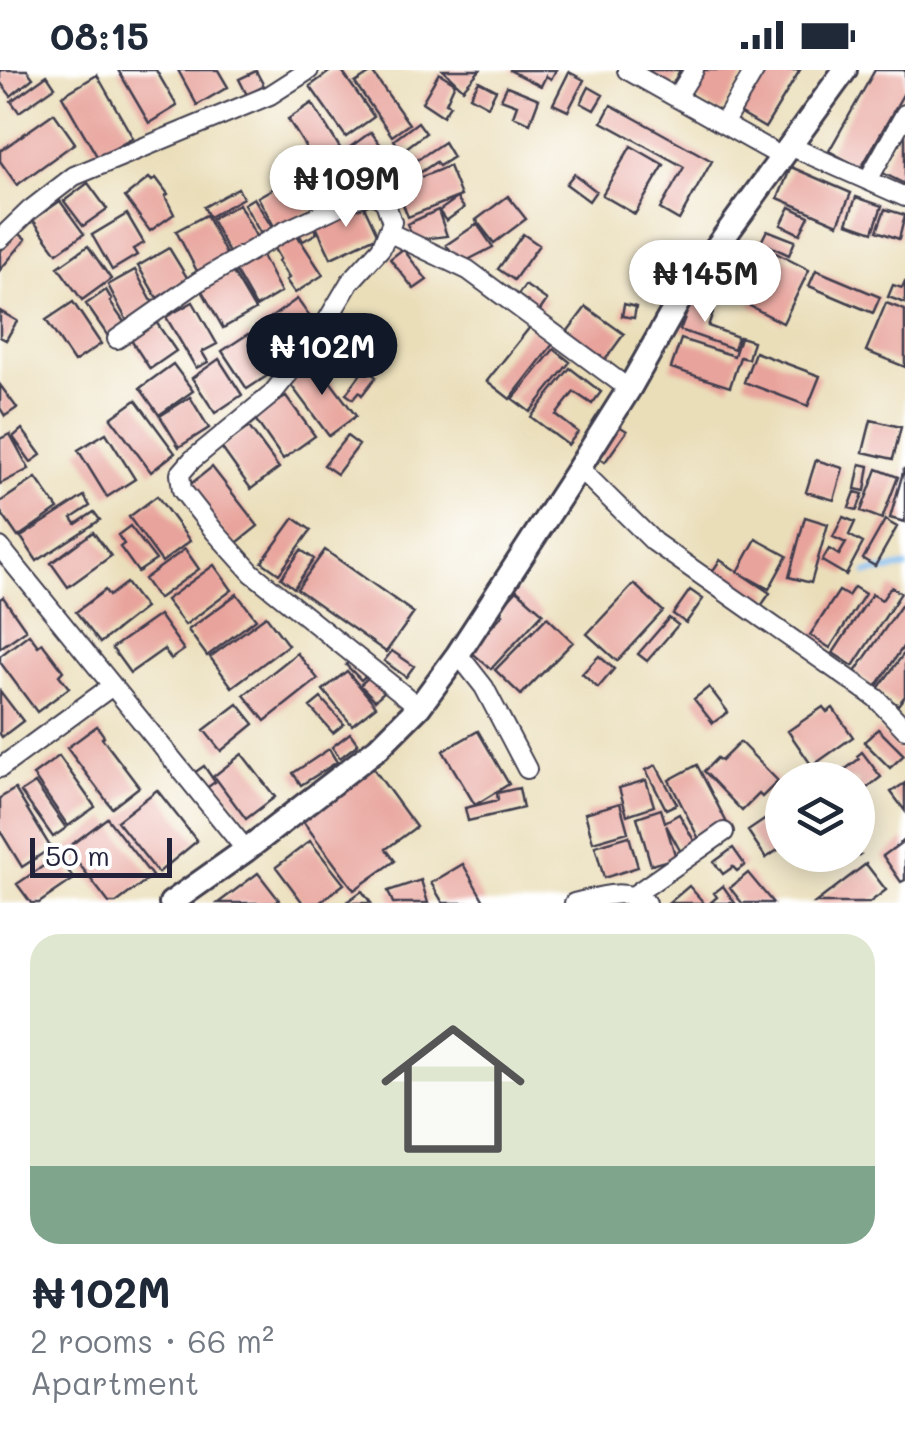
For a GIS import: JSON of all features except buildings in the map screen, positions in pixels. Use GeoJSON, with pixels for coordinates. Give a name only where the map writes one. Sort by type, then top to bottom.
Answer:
{"type":"FeatureCollection","features":[{"type":"Feature","properties":{"kind":"street"},"geometry":{"type":"LineString","coordinates":[[0,240],[30,210],[74,176],[270,95],[310,70]]}},
{"type":"Feature","properties":{"kind":"street"},"geometry":{"type":"LineString","coordinates":[[626,70],[723,124],[905,197]]}},
{"type":"Feature","properties":{"kind":"street"},"geometry":{"type":"LineString","coordinates":[[677,97],[694,70]]}},
{"type":"Feature","properties":{"kind":"street"},"geometry":{"type":"LineString","coordinates":[[723,124],[755,70]]}},
{"type":"Feature","properties":{"kind":"street"},"geometry":{"type":"LineString","coordinates":[[171,903],[378,748],[419,707],[579,468],[682,295],[844,70]]}},
{"type":"Feature","properties":{"kind":"street"},"geometry":{"type":"LineString","coordinates":[[868,180],[905,114]]}},
{"type":"Feature","properties":{"kind":"street"},"geometry":{"type":"LineString","coordinates":[[118,339],[198,282],[283,232],[370,194],[385,202],[392,222],[381,248],[350,282],[315,341],[271,395],[180,474],[182,490],[252,573],[419,707]]}},
{"type":"Feature","properties":{"kind":"street"},"geometry":{"type":"LineString","coordinates":[[388,232],[468,270],[628,389]]}},
{"type":"Feature","properties":{"kind":"street"},"geometry":{"type":"LineString","coordinates":[[579,468],[654,542],[876,698],[905,729]]}},
{"type":"Feature","properties":{"kind":"street"},"geometry":{"type":"LineString","coordinates":[[2,554],[246,850]]}},
{"type":"Feature","properties":{"kind":"street"},"geometry":{"type":"LineString","coordinates":[[458,654],[484,686],[527,768]]}},
{"type":"Feature","properties":{"kind":"street"},"geometry":{"type":"LineString","coordinates":[[0,768],[112,686]]}},
{"type":"Feature","properties":{"kind":"street"},"geometry":{"type":"LineString","coordinates":[[574,903],[613,894],[640,899],[724,832]]}},
{"type":"Feature","properties":{"kind":"waterway"},"geometry":{"type":"LineString","coordinates":[[867,573],[905,567]]}}]}
